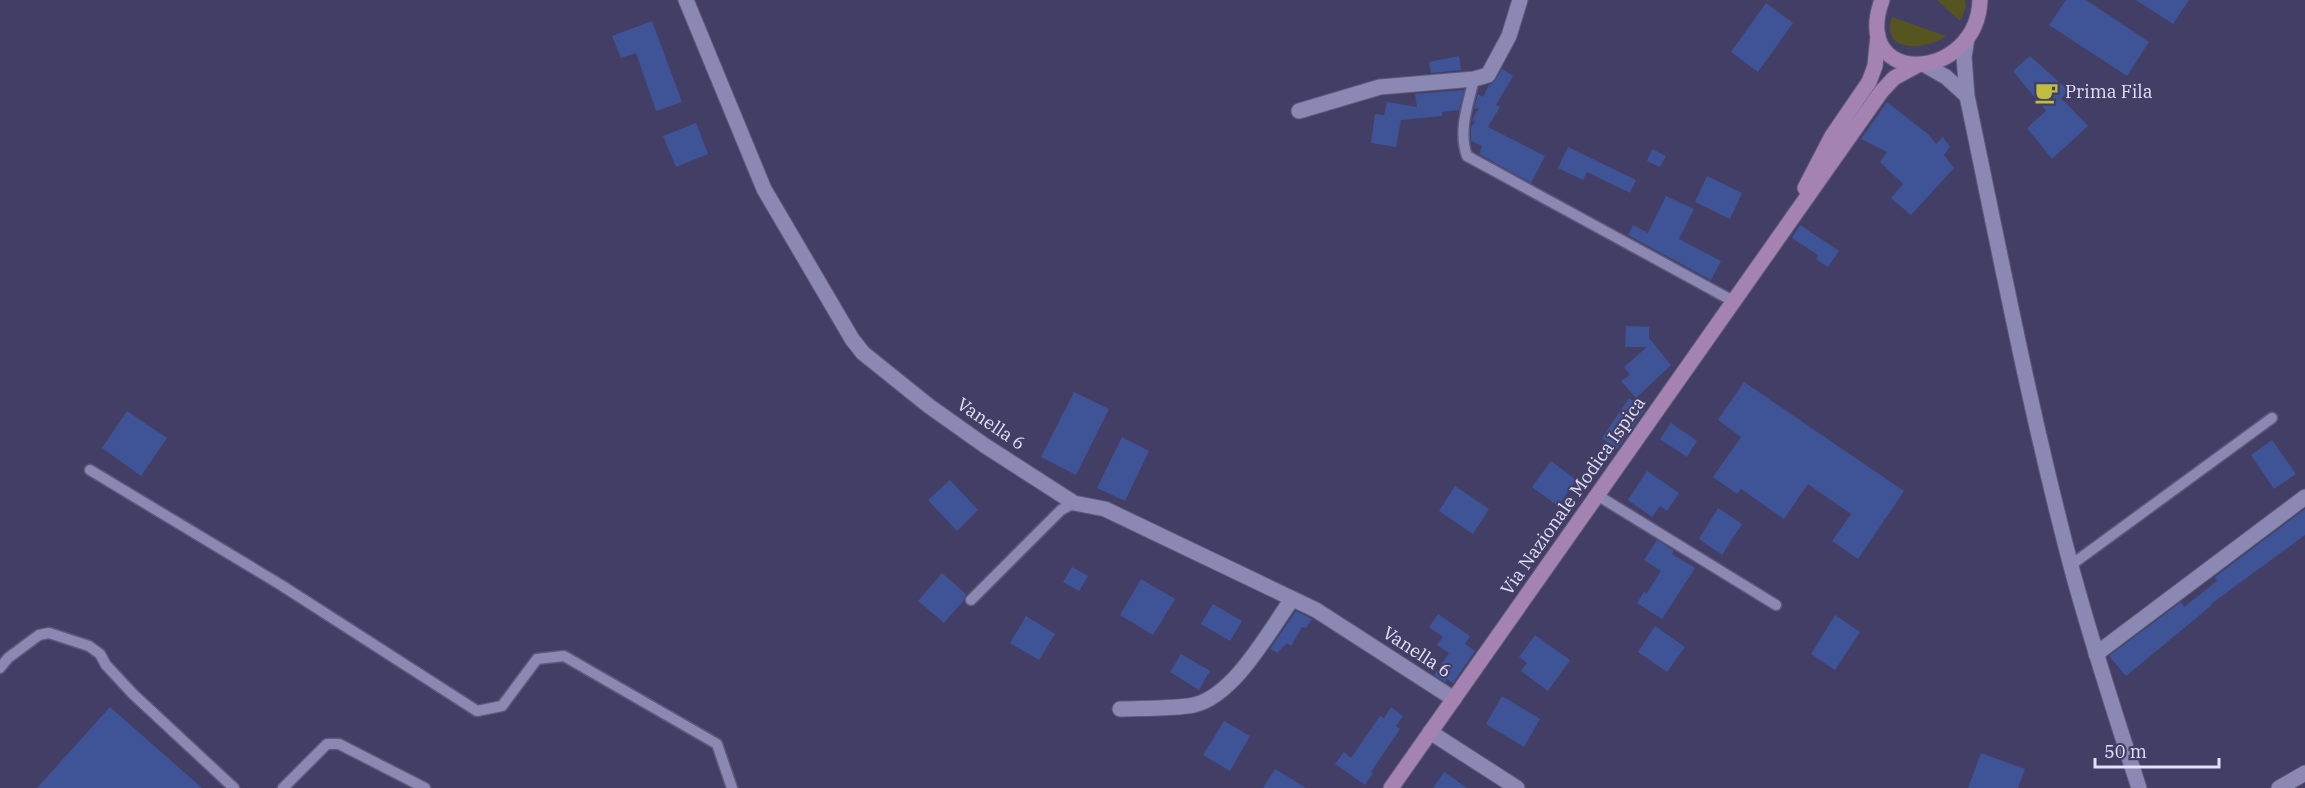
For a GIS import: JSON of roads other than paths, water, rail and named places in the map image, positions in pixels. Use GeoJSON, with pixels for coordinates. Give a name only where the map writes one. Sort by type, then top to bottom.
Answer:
{"type":"FeatureCollection","features":[{"type":"Feature","properties":{"kind":"main road"},"geometry":{"type":"LineString","coordinates":[[1786,226],[1832,136],[1869,82],[1875,66],[1877,21],[1882,0]]}},
{"type":"Feature","properties":{"kind":"main road"},"geometry":{"type":"LineString","coordinates":[[1786,226],[1800,210],[1881,92],[1894,78],[1959,48],[1967,38],[1978,14],[1980,0]]}},
{"type":"Feature","properties":{"kind":"main road"},"geometry":{"type":"LineString","coordinates":[[1878,35],[1888,54],[1898,60],[1921,65]]}},
{"type":"Feature","properties":{"kind":"main road","name":"Via Nazionale Modica Ispica"},"geometry":{"type":"LineString","coordinates":[[1391,788],[1786,226]]}},
{"type":"Feature","properties":{"kind":"street","name":"Vanella 6"},"geometry":{"type":"LineString","coordinates":[[686,0],[764,189],[852,339],[863,353],[929,406],[984,445],[1074,503],[1105,509],[1316,610],[1454,699]]}},
{"type":"Feature","properties":{"kind":"street"},"geometry":{"type":"LineString","coordinates":[[1299,111],[1380,87],[1474,79],[1488,75],[1509,36],[1520,0]]}},
{"type":"Feature","properties":{"kind":"street"},"geometry":{"type":"LineString","coordinates":[[1967,38],[1964,57],[1967,96],[2026,378],[2071,565],[2096,654],[2139,788]]}},
{"type":"Feature","properties":{"kind":"street"},"geometry":{"type":"LineString","coordinates":[[1921,65],[1946,77],[1967,96]]}},
{"type":"Feature","properties":{"kind":"street"},"geometry":{"type":"LineString","coordinates":[[2096,654],[2305,497]]}},
{"type":"Feature","properties":{"kind":"street"},"geometry":{"type":"LineString","coordinates":[[1120,709],[1193,705],[1209,699],[1247,663],[1292,598]]}},
{"type":"Feature","properties":{"kind":"street"},"geometry":{"type":"LineString","coordinates":[[1430,732],[1517,788]]}},
{"type":"Feature","properties":{"kind":"street"},"geometry":{"type":"LineString","coordinates":[[2279,788],[2305,773]]}},
{"type":"Feature","properties":{"kind":"lane"},"geometry":{"type":"LineString","coordinates":[[1474,79],[1462,143],[1467,156],[1733,301]]}},
{"type":"Feature","properties":{"kind":"lane"},"geometry":{"type":"LineString","coordinates":[[2071,565],[2272,418]]}},
{"type":"Feature","properties":{"kind":"lane"},"geometry":{"type":"LineString","coordinates":[[90,470],[281,585],[477,711],[502,706],[537,659],[564,656],[717,744],[732,788]]}},
{"type":"Feature","properties":{"kind":"lane"},"geometry":{"type":"LineString","coordinates":[[1597,495],[1776,605]]}},
{"type":"Feature","properties":{"kind":"lane"},"geometry":{"type":"LineString","coordinates":[[971,600],[1061,510],[1074,503]]}},
{"type":"Feature","properties":{"kind":"lane"},"geometry":{"type":"LineString","coordinates":[[0,668],[8,658],[39,635],[49,633],[89,646],[100,654],[106,665],[133,694],[234,788]]}},
{"type":"Feature","properties":{"kind":"lane"},"geometry":{"type":"LineString","coordinates":[[283,788],[327,744],[339,744],[425,788]]}},
{"type":"Feature","properties":{"kind":"place","name":"Prima Fila"},"geometry":{"type":"Point","coordinates":[2047,92]}}]}
